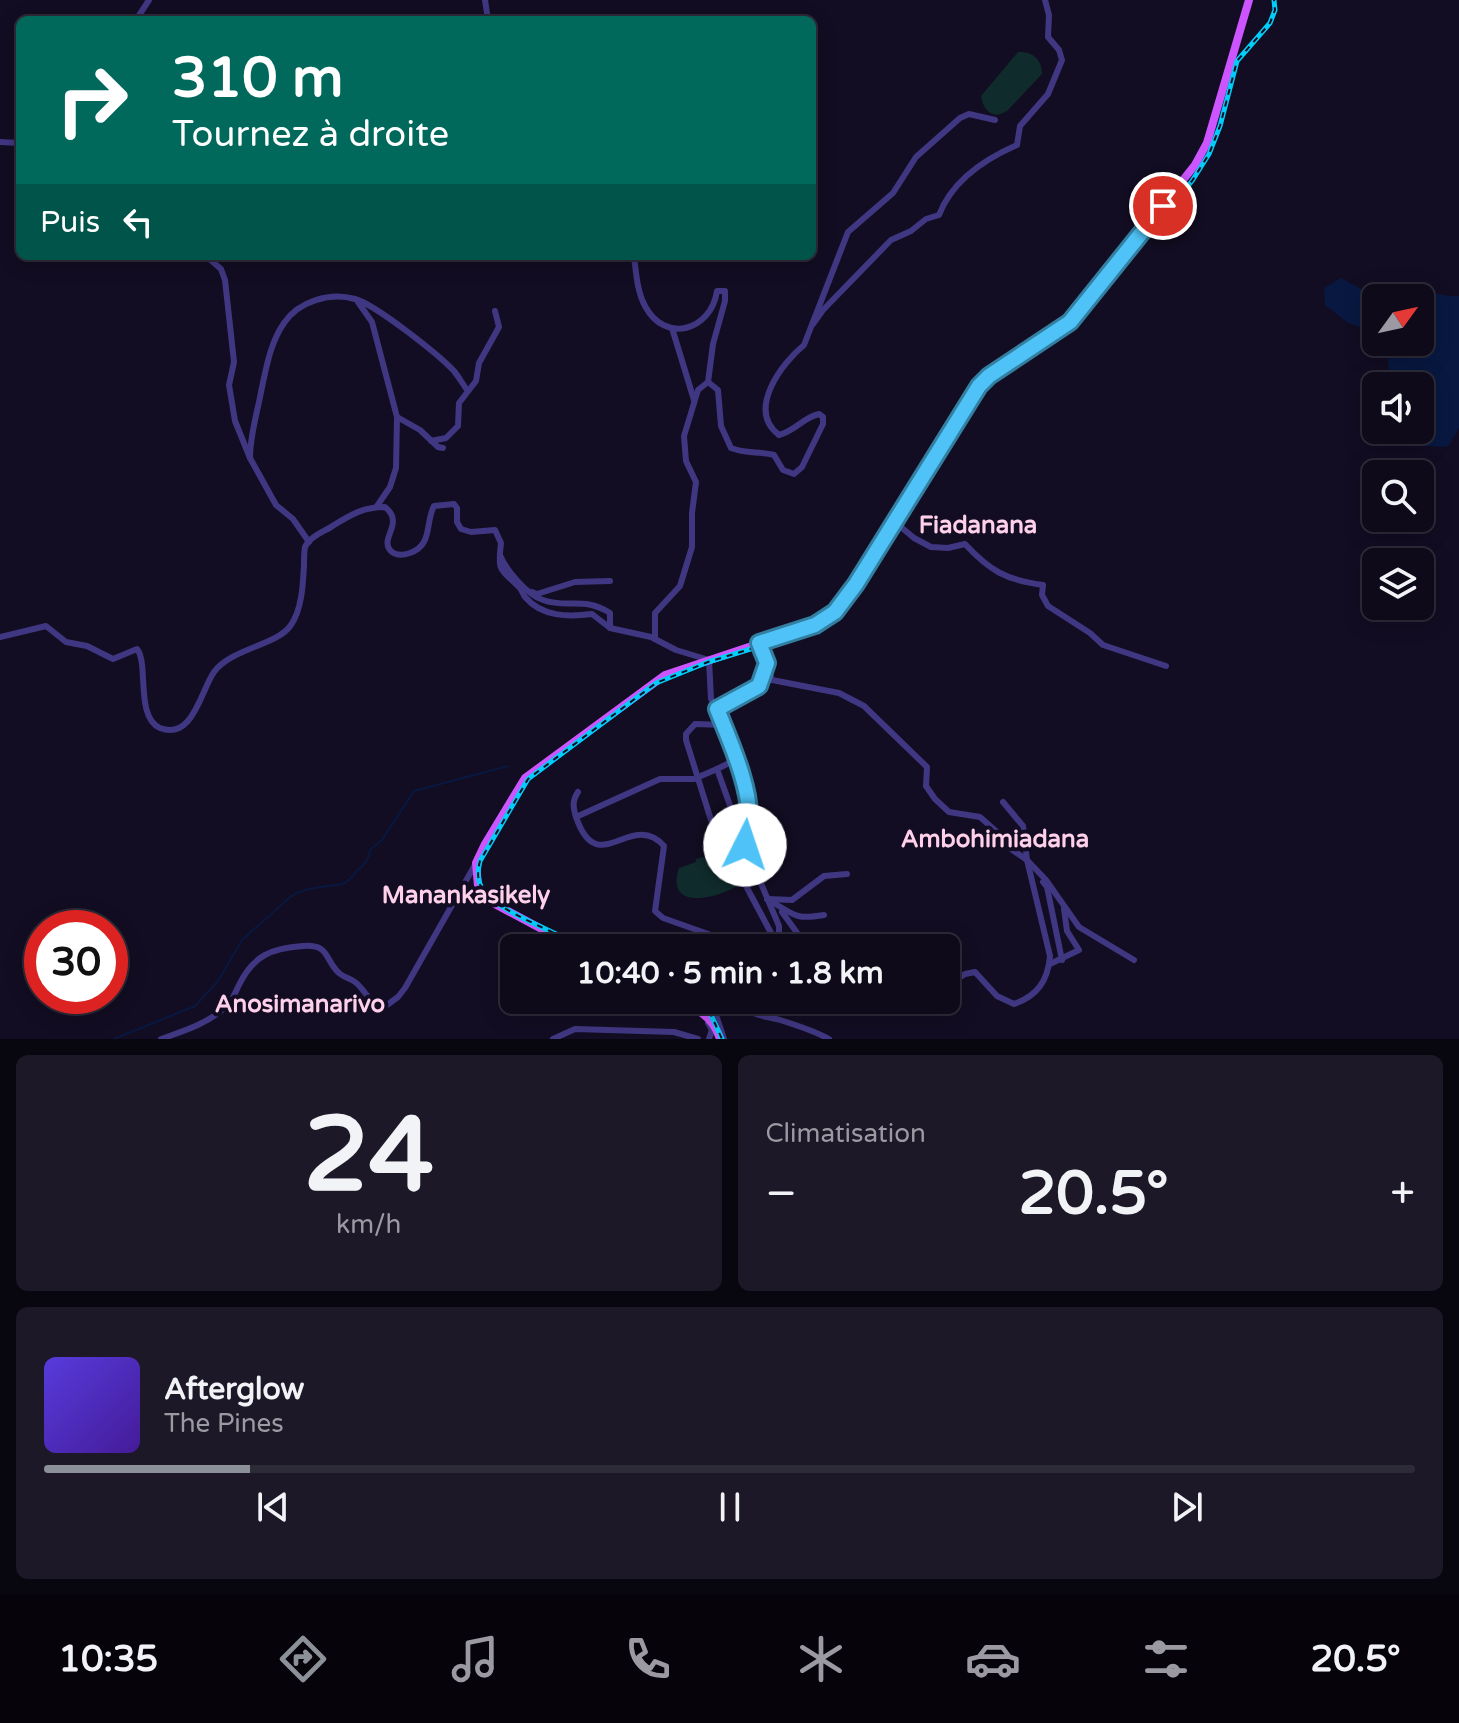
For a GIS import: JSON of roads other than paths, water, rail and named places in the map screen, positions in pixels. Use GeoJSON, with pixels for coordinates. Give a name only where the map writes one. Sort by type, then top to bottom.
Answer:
{"type":"FeatureCollection","features":[{"type":"Feature","properties":{"kind":"main road"},"geometry":{"type":"LineString","coordinates":[[551,934],[491,902],[478,886],[476,863],[525,778],[665,675],[815,625],[835,612],[856,584],[979,386],[989,376],[1070,322],[1195,165],[1207,143],[1249,0]]}},
{"type":"Feature","properties":{"kind":"main road"},"geometry":{"type":"LineString","coordinates":[[705,1014],[722,1039]]}},
{"type":"Feature","properties":{"kind":"street"},"geometry":{"type":"LineString","coordinates":[[808,329],[891,240],[911,231],[926,219],[939,215],[945,199],[968,173],[1017,145],[1020,126],[1048,94],[1062,60],[1059,50],[1048,37],[1049,15],[1045,0]]}},
{"type":"Feature","properties":{"kind":"street"},"geometry":{"type":"LineString","coordinates":[[708,382],[721,396],[721,426],[731,448],[744,453],[774,455],[783,470],[794,474],[802,467],[823,424],[823,417],[811,415],[795,429],[779,435],[774,431],[765,402],[772,383],[793,354],[804,345],[848,232],[893,193],[916,157],[948,127],[969,114],[995,120]]}},
{"type":"Feature","properties":{"kind":"street"},"geometry":{"type":"LineString","coordinates":[[211,260],[221,269],[225,280],[234,362],[229,385],[235,421],[250,458],[276,505],[293,519],[309,542]]}},
{"type":"Feature","properties":{"kind":"street"},"geometry":{"type":"LineString","coordinates":[[635,260],[645,307],[657,320],[672,328],[686,330],[694,326],[713,309],[717,291],[725,291],[708,382],[698,390],[684,436],[686,461],[696,482],[692,547],[680,586],[655,613],[655,639]]}},
{"type":"Feature","properties":{"kind":"street"},"geometry":{"type":"LineString","coordinates":[[250,458],[250,439],[257,420],[267,364],[282,326],[295,310],[315,300],[333,296],[356,299],[435,355],[455,372],[468,391]]}},
{"type":"Feature","properties":{"kind":"street"},"geometry":{"type":"LineString","coordinates":[[356,299],[372,322],[397,417],[396,468],[390,487],[376,507]]}},
{"type":"Feature","properties":{"kind":"street"},"geometry":{"type":"LineString","coordinates":[[431,441],[441,441],[458,426],[459,403],[476,381],[479,363],[499,327],[495,311]]}},
{"type":"Feature","properties":{"kind":"street"},"geometry":{"type":"LineString","coordinates":[[672,328],[694,400]]}},
{"type":"Feature","properties":{"kind":"street"},"geometry":{"type":"LineString","coordinates":[[397,417],[443,448]]}},
{"type":"Feature","properties":{"kind":"street"},"geometry":{"type":"LineString","coordinates":[[0,637],[46,626],[66,642],[87,646],[113,659],[137,649],[142,658],[143,689],[153,723],[171,730],[182,726],[202,699],[216,670],[248,649],[284,633],[292,625],[300,597],[305,547],[309,542],[353,512],[385,507],[392,512],[393,526],[387,541],[389,548],[394,554],[404,555],[425,542],[434,506],[454,504],[461,529],[471,532],[495,530],[501,543],[498,553],[504,574],[532,603],[560,616],[592,614],[610,628],[655,639],[676,650],[709,660],[711,699],[737,759],[747,804],[748,824],[741,836],[723,843]]}},
{"type":"Feature","properties":{"kind":"street"},"geometry":{"type":"LineString","coordinates":[[895,522],[921,543],[940,548],[965,544],[981,562],[1010,579],[1043,585],[1042,595],[1048,606],[1103,645],[1166,666]]}},
{"type":"Feature","properties":{"kind":"street"},"geometry":{"type":"LineString","coordinates":[[500,550],[511,575],[540,600],[597,605],[610,613],[610,628]]}},
{"type":"Feature","properties":{"kind":"street"},"geometry":{"type":"LineString","coordinates":[[529,590],[537,594],[575,582],[610,581]]}},
{"type":"Feature","properties":{"kind":"street"},"geometry":{"type":"LineString","coordinates":[[759,643],[772,680],[839,693],[864,706],[927,767],[926,786],[943,808],[949,812],[980,817],[1050,885],[1079,927],[1134,960]]}},
{"type":"Feature","properties":{"kind":"street"},"geometry":{"type":"LineString","coordinates":[[717,709],[759,686],[767,663]]}},
{"type":"Feature","properties":{"kind":"street"},"geometry":{"type":"LineString","coordinates":[[723,725],[695,724],[686,734],[711,820],[771,934]]}},
{"type":"Feature","properties":{"kind":"street"},"geometry":{"type":"LineString","coordinates":[[576,817],[593,812],[660,779],[698,778],[737,759]]}},
{"type":"Feature","properties":{"kind":"street"},"geometry":{"type":"LineString","coordinates":[[717,769],[779,926],[779,934]]}},
{"type":"Feature","properties":{"kind":"street"},"geometry":{"type":"LineString","coordinates":[[578,792],[573,806],[576,817],[584,834],[598,845],[612,844],[642,833],[656,838],[664,846],[655,911],[663,918],[708,934]]}},
{"type":"Feature","properties":{"kind":"street"},"geometry":{"type":"LineString","coordinates":[[960,977],[975,972],[997,996],[1014,1004],[1035,994],[1050,964],[1027,860],[1023,826],[1003,802]]}},
{"type":"Feature","properties":{"kind":"street"},"geometry":{"type":"LineString","coordinates":[[735,866],[751,859]]}},
{"type":"Feature","properties":{"kind":"street"},"geometry":{"type":"LineString","coordinates":[[161,1039],[203,1023],[224,1009],[235,997],[245,972],[260,955],[289,947],[318,947],[329,956],[338,972],[358,984],[367,999],[387,1005],[405,988],[476,863]]}},
{"type":"Feature","properties":{"kind":"street"},"geometry":{"type":"LineString","coordinates":[[1035,869],[1047,887],[1062,960]]}},
{"type":"Feature","properties":{"kind":"street"},"geometry":{"type":"LineString","coordinates":[[767,899],[792,900],[824,876],[847,874]]}},
{"type":"Feature","properties":{"kind":"street"},"geometry":{"type":"LineString","coordinates":[[767,899],[788,914],[824,915]]}},
{"type":"Feature","properties":{"kind":"street"},"geometry":{"type":"LineString","coordinates":[[1040,911],[1051,905]]}},
{"type":"Feature","properties":{"kind":"street"},"geometry":{"type":"LineString","coordinates":[[1050,964],[1079,950],[1067,931],[1063,905]]}},
{"type":"Feature","properties":{"kind":"street"},"geometry":{"type":"LineString","coordinates":[[779,906],[798,934]]}},
{"type":"Feature","properties":{"kind":"street"},"geometry":{"type":"LineString","coordinates":[[1044,939],[1067,931]]}},
{"type":"Feature","properties":{"kind":"street"},"geometry":{"type":"LineString","coordinates":[[705,1014],[703,1018],[712,1030],[709,1039]]}},
{"type":"Feature","properties":{"kind":"street"},"geometry":{"type":"LineString","coordinates":[[717,1014],[722,1039]]}},
{"type":"Feature","properties":{"kind":"street"},"geometry":{"type":"LineString","coordinates":[[756,1014],[781,1020],[829,1039]]}},
{"type":"Feature","properties":{"kind":"street"},"geometry":{"type":"LineString","coordinates":[[553,1039],[575,1029],[674,1032],[698,1039]]}},
{"type":"Feature","properties":{"kind":"water"},"geometry":{"type":"Polygon","coordinates":[[[1341,278],[1362,289],[1362,328],[1348,323],[1325,305],[1324,288],[1341,278]]]}},
{"type":"Feature","properties":{"kind":"water"},"geometry":{"type":"Polygon","coordinates":[[[1434,292],[1459,296],[1459,428],[1448,447],[1408,444],[1434,444],[1434,372],[1389,372],[1388,356],[1434,356],[1434,292]]]}},
{"type":"Feature","properties":{"kind":"waterway"},"geometry":{"type":"LineString","coordinates":[[114,1039],[195,1006],[218,981],[242,940],[290,897],[349,880],[366,862],[370,850],[382,840],[414,791],[508,766]]}},
{"type":"Feature","properties":{"kind":"railway"},"geometry":{"type":"LineString","coordinates":[[556,934],[502,907],[484,892],[480,884],[480,861],[528,779],[656,683],[708,662],[812,630],[825,624],[843,608],[982,387],[1077,322],[1192,181],[1209,154],[1220,126],[1237,61],[1270,23],[1275,10],[1274,0]]}},
{"type":"Feature","properties":{"kind":"railway"},"geometry":{"type":"LineString","coordinates":[[709,1014],[722,1039]]}},
{"type":"Feature","properties":{"kind":"district","name":"Fiadanana"},"geometry":{"type":"Point","coordinates":[978,525]}},
{"type":"Feature","properties":{"kind":"district","name":"Ambohimiadana"},"geometry":{"type":"Point","coordinates":[995,839]}},
{"type":"Feature","properties":{"kind":"district","name":"Manankasikely"},"geometry":{"type":"Point","coordinates":[466,895]}},
{"type":"Feature","properties":{"kind":"district","name":"Anosimanarivo"},"geometry":{"type":"Point","coordinates":[300,1004]}}]}
